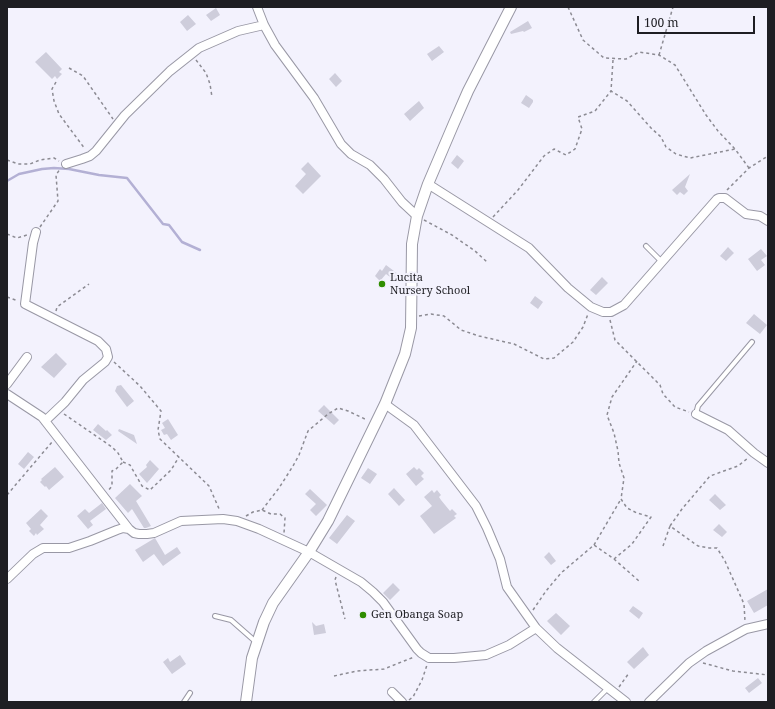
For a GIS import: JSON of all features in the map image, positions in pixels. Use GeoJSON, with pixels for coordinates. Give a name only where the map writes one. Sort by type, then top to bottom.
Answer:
{"type":"FeatureCollection","features":[{"type":"Feature","properties":{"kind":"street"},"geometry":{"type":"LineString","coordinates":[[257,7],[264,25],[275,45],[314,98],[341,144],[351,154],[370,165],[384,179],[402,202],[417,216]]}},
{"type":"Feature","properties":{"kind":"street"},"geometry":{"type":"LineString","coordinates":[[246,702],[252,658],[264,622],[273,603],[309,552],[328,521],[385,404],[405,354],[411,318],[412,244],[417,216],[428,184],[468,91],[511,7]]}},
{"type":"Feature","properties":{"kind":"street"},"geometry":{"type":"LineString","coordinates":[[66,164],[90,156],[96,151],[116,124],[170,71],[199,48],[238,31],[264,25]]}},
{"type":"Feature","properties":{"kind":"street"},"geometry":{"type":"LineString","coordinates":[[428,184],[506,235],[529,248],[568,288],[591,307],[603,312],[611,312],[624,305],[714,201],[719,198],[725,198],[746,214],[760,216],[768,221]]}},
{"type":"Feature","properties":{"kind":"street"},"geometry":{"type":"LineString","coordinates":[[36,232],[33,243],[25,304],[98,341],[106,350],[108,357],[105,362],[83,380],[58,410],[46,421]]}},
{"type":"Feature","properties":{"kind":"street"},"geometry":{"type":"LineString","coordinates":[[7,384],[27,357]]}},
{"type":"Feature","properties":{"kind":"street"},"geometry":{"type":"LineString","coordinates":[[7,394],[38,413],[46,421],[103,496],[129,529],[134,533],[154,533],[182,521],[223,519],[237,521],[259,529],[309,552],[361,582],[383,602],[421,653],[429,658],[454,658],[486,654],[509,645],[536,628]]}},
{"type":"Feature","properties":{"kind":"street"},"geometry":{"type":"LineString","coordinates":[[385,404],[414,425],[476,506],[500,559],[507,587],[536,628],[557,648],[626,702]]}},
{"type":"Feature","properties":{"kind":"street"},"geometry":{"type":"LineString","coordinates":[[696,414],[728,430],[768,463]]}},
{"type":"Feature","properties":{"kind":"street"},"geometry":{"type":"LineString","coordinates":[[7,579],[33,554],[43,548],[69,548],[117,530],[129,529]]}},
{"type":"Feature","properties":{"kind":"street"},"geometry":{"type":"LineString","coordinates":[[649,702],[695,659],[720,642],[746,629],[768,624]]}},
{"type":"Feature","properties":{"kind":"street"},"geometry":{"type":"LineString","coordinates":[[392,692],[402,702]]}},
{"type":"Feature","properties":{"kind":"lane"},"geometry":{"type":"LineString","coordinates":[[646,246],[661,261]]}},
{"type":"Feature","properties":{"kind":"lane"},"geometry":{"type":"LineString","coordinates":[[696,414],[698,406],[752,342]]}},
{"type":"Feature","properties":{"kind":"lane"},"geometry":{"type":"LineString","coordinates":[[215,616],[231,620],[256,643]]}},
{"type":"Feature","properties":{"kind":"lane"},"geometry":{"type":"LineString","coordinates":[[594,702],[608,688]]}},
{"type":"Feature","properties":{"kind":"lane"},"geometry":{"type":"LineString","coordinates":[[184,702],[190,693]]}},
{"type":"Feature","properties":{"kind":"path"},"geometry":{"type":"LineString","coordinates":[[568,7],[583,40],[604,58],[626,59],[639,52],[659,55],[675,65],[706,115],[749,168]]}},
{"type":"Feature","properties":{"kind":"path"},"geometry":{"type":"LineString","coordinates":[[659,55],[673,7]]}},
{"type":"Feature","properties":{"kind":"path"},"geometry":{"type":"LineString","coordinates":[[191,54],[206,73],[210,84],[212,97]]}},
{"type":"Feature","properties":{"kind":"path"},"geometry":{"type":"LineString","coordinates":[[488,222],[518,190],[544,156],[554,149],[566,155],[575,149],[582,129],[578,117],[595,111],[611,91],[613,60]]}},
{"type":"Feature","properties":{"kind":"path"},"geometry":{"type":"LineString","coordinates":[[69,68],[83,76],[116,124]]}},
{"type":"Feature","properties":{"kind":"path"},"geometry":{"type":"LineString","coordinates":[[56,82],[52,89],[59,114],[90,156]]}},
{"type":"Feature","properties":{"kind":"path"},"geometry":{"type":"LineString","coordinates":[[611,91],[627,101],[648,125],[661,137],[666,147],[676,154],[690,158],[735,149]]}},
{"type":"Feature","properties":{"kind":"path"},"geometry":{"type":"LineString","coordinates":[[719,198],[749,168],[768,156]]}},
{"type":"Feature","properties":{"kind":"path"},"geometry":{"type":"LineString","coordinates":[[7,160],[18,164],[30,164],[40,160],[54,158],[66,164],[56,175],[58,201],[46,220],[36,232],[17,238],[7,234]]}},
{"type":"Feature","properties":{"kind":"path"},"geometry":{"type":"LineString","coordinates":[[417,216],[452,235],[475,251],[487,262]]}},
{"type":"Feature","properties":{"kind":"path"},"geometry":{"type":"LineString","coordinates":[[55,318],[57,307],[89,284]]}},
{"type":"Feature","properties":{"kind":"path"},"geometry":{"type":"LineString","coordinates":[[7,297],[25,304]]}},
{"type":"Feature","properties":{"kind":"path"},"geometry":{"type":"LineString","coordinates":[[411,318],[431,314],[444,316],[461,330],[479,336],[514,344],[544,359],[554,358],[573,342],[591,307]]}},
{"type":"Feature","properties":{"kind":"path"},"geometry":{"type":"LineString","coordinates":[[611,312],[610,323],[616,340],[626,352],[660,385],[663,394],[675,407],[696,414]]}},
{"type":"Feature","properties":{"kind":"path"},"geometry":{"type":"LineString","coordinates":[[108,357],[140,386],[161,411],[158,430],[160,439],[209,486],[223,519]]}},
{"type":"Feature","properties":{"kind":"path"},"geometry":{"type":"LineString","coordinates":[[528,618],[537,603],[561,573],[594,545],[621,499],[624,478],[619,463],[614,433],[606,415],[612,397],[637,362]]}},
{"type":"Feature","properties":{"kind":"path"},"geometry":{"type":"LineString","coordinates":[[262,510],[294,466],[308,431],[328,414],[338,408],[348,411],[375,425]]}},
{"type":"Feature","properties":{"kind":"path"},"geometry":{"type":"LineString","coordinates":[[58,410],[112,447],[118,453],[123,462],[130,465],[142,486],[150,490],[171,470],[179,457]]}},
{"type":"Feature","properties":{"kind":"path"},"geometry":{"type":"LineString","coordinates":[[7,495],[57,436]]}},
{"type":"Feature","properties":{"kind":"path"},"geometry":{"type":"LineString","coordinates":[[663,546],[670,526],[682,509],[710,476],[738,466],[754,453]]}},
{"type":"Feature","properties":{"kind":"path"},"geometry":{"type":"LineString","coordinates":[[103,496],[112,486],[112,471],[123,462]]}},
{"type":"Feature","properties":{"kind":"path"},"geometry":{"type":"LineString","coordinates":[[614,559],[632,544],[651,517],[627,508],[621,499]]}},
{"type":"Feature","properties":{"kind":"path"},"geometry":{"type":"LineString","coordinates":[[237,521],[253,512],[262,510],[271,514],[280,514],[285,518],[284,540]]}},
{"type":"Feature","properties":{"kind":"path"},"geometry":{"type":"LineString","coordinates":[[670,526],[698,546],[717,548],[725,560],[744,604],[746,629]]}},
{"type":"Feature","properties":{"kind":"path"},"geometry":{"type":"LineString","coordinates":[[594,545],[614,559],[640,581]]}},
{"type":"Feature","properties":{"kind":"path"},"geometry":{"type":"LineString","coordinates":[[337,569],[335,580],[345,619]]}},
{"type":"Feature","properties":{"kind":"path"},"geometry":{"type":"LineString","coordinates":[[334,676],[357,671],[384,669],[411,659],[421,653]]}},
{"type":"Feature","properties":{"kind":"path"},"geometry":{"type":"LineString","coordinates":[[406,702],[413,697],[422,680],[429,658]]}},
{"type":"Feature","properties":{"kind":"path"},"geometry":{"type":"LineString","coordinates":[[695,659],[733,671],[768,675]]}},
{"type":"Feature","properties":{"kind":"path"},"geometry":{"type":"LineString","coordinates":[[615,694],[629,673]]}},
{"type":"Feature","properties":{"kind":"building"},"geometry":{"type":"Polygon","coordinates":[[[216,8],[220,15],[211,21],[206,15],[216,8]]]}},
{"type":"Feature","properties":{"kind":"building"},"geometry":{"type":"Polygon","coordinates":[[[188,15],[196,24],[187,31],[180,22],[188,15]]]}},
{"type":"Feature","properties":{"kind":"building"},"geometry":{"type":"Polygon","coordinates":[[[528,21],[532,28],[524,32],[511,34],[510,32],[528,21]]]}},
{"type":"Feature","properties":{"kind":"building"},"geometry":{"type":"Polygon","coordinates":[[[439,46],[444,52],[432,61],[427,54],[439,46]]]}},
{"type":"Feature","properties":{"kind":"building"},"geometry":{"type":"Polygon","coordinates":[[[46,52],[62,69],[59,72],[62,74],[57,79],[55,76],[52,79],[35,62],[46,52]]]}},
{"type":"Feature","properties":{"kind":"building"},"geometry":{"type":"Polygon","coordinates":[[[335,73],[342,81],[336,87],[329,79],[335,73]]]}},
{"type":"Feature","properties":{"kind":"building"},"geometry":{"type":"Polygon","coordinates":[[[526,95],[533,100],[529,108],[521,103],[526,95]]]}},
{"type":"Feature","properties":{"kind":"building"},"geometry":{"type":"Polygon","coordinates":[[[419,101],[424,108],[410,121],[404,114],[419,101]]]}},
{"type":"Feature","properties":{"kind":"building"},"geometry":{"type":"Polygon","coordinates":[[[457,155],[464,161],[458,169],[451,163],[457,155]]]}},
{"type":"Feature","properties":{"kind":"building"},"geometry":{"type":"Polygon","coordinates":[[[308,162],[321,176],[303,194],[295,186],[306,174],[301,169],[308,162]]]}},
{"type":"Feature","properties":{"kind":"building"},"geometry":{"type":"Polygon","coordinates":[[[690,174],[685,187],[688,191],[684,195],[680,192],[677,195],[672,190],[690,174]]]}},
{"type":"Feature","properties":{"kind":"building"},"geometry":{"type":"Polygon","coordinates":[[[728,247],[734,253],[726,261],[720,256],[728,247]]]}},
{"type":"Feature","properties":{"kind":"building"},"geometry":{"type":"Polygon","coordinates":[[[761,249],[767,256],[761,260],[765,265],[757,271],[748,259],[761,249]]]}},
{"type":"Feature","properties":{"kind":"building"},"geometry":{"type":"Polygon","coordinates":[[[386,265],[398,274],[394,280],[386,274],[380,281],[375,276],[380,269],[382,271],[386,265]]]}},
{"type":"Feature","properties":{"kind":"building"},"geometry":{"type":"Polygon","coordinates":[[[602,277],[608,283],[596,295],[590,290],[602,277]]]}},
{"type":"Feature","properties":{"kind":"building"},"geometry":{"type":"Polygon","coordinates":[[[535,296],[543,302],[538,309],[530,303],[535,296]]]}},
{"type":"Feature","properties":{"kind":"building"},"geometry":{"type":"Polygon","coordinates":[[[754,314],[767,325],[760,334],[746,323],[754,314]]]}},
{"type":"Feature","properties":{"kind":"building"},"geometry":{"type":"Polygon","coordinates":[[[56,353],[67,364],[54,378],[41,367],[56,353]]]}},
{"type":"Feature","properties":{"kind":"building"},"geometry":{"type":"Polygon","coordinates":[[[121,385],[134,401],[127,407],[115,391],[117,386],[121,385]]]}},
{"type":"Feature","properties":{"kind":"building"},"geometry":{"type":"Polygon","coordinates":[[[324,405],[339,420],[334,425],[318,411],[324,405]]]}},
{"type":"Feature","properties":{"kind":"building"},"geometry":{"type":"Polygon","coordinates":[[[168,419],[178,435],[171,440],[167,434],[164,435],[161,430],[165,428],[162,423],[168,419]]]}},
{"type":"Feature","properties":{"kind":"building"},"geometry":{"type":"Polygon","coordinates":[[[98,424],[112,435],[106,440],[93,430],[98,424]]]}},
{"type":"Feature","properties":{"kind":"building"},"geometry":{"type":"Polygon","coordinates":[[[119,429],[134,435],[137,444],[118,431],[119,429]]]}},
{"type":"Feature","properties":{"kind":"building"},"geometry":{"type":"Polygon","coordinates":[[[28,452],[34,457],[24,469],[18,464],[28,452]]]}},
{"type":"Feature","properties":{"kind":"building"},"geometry":{"type":"Polygon","coordinates":[[[150,460],[159,469],[147,483],[139,474],[147,467],[146,465],[150,460]]]}},
{"type":"Feature","properties":{"kind":"building"},"geometry":{"type":"Polygon","coordinates":[[[55,467],[64,477],[49,490],[40,482],[42,480],[41,479],[55,467]]]}},
{"type":"Feature","properties":{"kind":"building"},"geometry":{"type":"Polygon","coordinates":[[[414,467],[417,470],[419,468],[424,473],[421,476],[424,479],[416,486],[406,474],[414,467]]]}},
{"type":"Feature","properties":{"kind":"building"},"geometry":{"type":"Polygon","coordinates":[[[368,468],[377,474],[370,484],[361,478],[368,468]]]}},
{"type":"Feature","properties":{"kind":"building"},"geometry":{"type":"Polygon","coordinates":[[[130,484],[142,496],[136,501],[151,526],[144,528],[132,509],[128,513],[115,498],[130,484]]]}},
{"type":"Feature","properties":{"kind":"building"},"geometry":{"type":"Polygon","coordinates":[[[394,488],[405,500],[399,506],[388,494],[394,488]]]}},
{"type":"Feature","properties":{"kind":"building"},"geometry":{"type":"Polygon","coordinates":[[[310,489],[327,505],[316,516],[310,510],[316,504],[305,494],[310,489]]]}},
{"type":"Feature","properties":{"kind":"building"},"geometry":{"type":"Polygon","coordinates":[[[432,490],[434,493],[437,490],[441,495],[439,497],[450,511],[452,509],[457,514],[454,516],[456,518],[434,534],[420,516],[432,506],[424,497],[432,490]]]}},
{"type":"Feature","properties":{"kind":"building"},"geometry":{"type":"Polygon","coordinates":[[[715,494],[726,505],[720,510],[709,500],[715,494]]]}},
{"type":"Feature","properties":{"kind":"building"},"geometry":{"type":"Polygon","coordinates":[[[102,503],[106,509],[90,521],[93,525],[88,529],[77,516],[85,509],[89,513],[102,503]]]}},
{"type":"Feature","properties":{"kind":"building"},"geometry":{"type":"Polygon","coordinates":[[[41,509],[48,516],[40,525],[44,529],[37,535],[36,533],[34,536],[29,531],[31,529],[26,523],[41,509]]]}},
{"type":"Feature","properties":{"kind":"building"},"geometry":{"type":"Polygon","coordinates":[[[347,515],[355,521],[337,544],[329,538],[347,515]]]}},
{"type":"Feature","properties":{"kind":"building"},"geometry":{"type":"Polygon","coordinates":[[[719,524],[727,532],[722,537],[713,530],[719,524]]]}},
{"type":"Feature","properties":{"kind":"building"},"geometry":{"type":"Polygon","coordinates":[[[155,538],[165,555],[177,547],[181,553],[163,566],[154,554],[143,562],[135,550],[155,538]]]}},
{"type":"Feature","properties":{"kind":"building"},"geometry":{"type":"Polygon","coordinates":[[[549,552],[556,561],[551,565],[544,557],[549,552]]]}},
{"type":"Feature","properties":{"kind":"building"},"geometry":{"type":"Polygon","coordinates":[[[393,583],[400,590],[390,600],[383,593],[393,583]]]}},
{"type":"Feature","properties":{"kind":"building"},"geometry":{"type":"Polygon","coordinates":[[[768,589],[768,605],[754,613],[747,601],[768,589]]]}},
{"type":"Feature","properties":{"kind":"building"},"geometry":{"type":"Polygon","coordinates":[[[633,606],[643,613],[639,619],[629,611],[633,606]]]}},
{"type":"Feature","properties":{"kind":"building"},"geometry":{"type":"Polygon","coordinates":[[[556,613],[570,626],[561,635],[547,621],[556,613]]]}},
{"type":"Feature","properties":{"kind":"building"},"geometry":{"type":"Polygon","coordinates":[[[312,622],[316,626],[324,624],[326,633],[314,635],[312,622]]]}},
{"type":"Feature","properties":{"kind":"building"},"geometry":{"type":"Polygon","coordinates":[[[643,647],[649,655],[634,669],[627,662],[643,647]]]}},
{"type":"Feature","properties":{"kind":"building"},"geometry":{"type":"Polygon","coordinates":[[[180,655],[186,664],[172,674],[163,662],[168,658],[170,662],[180,655]]]}},
{"type":"Feature","properties":{"kind":"building"},"geometry":{"type":"Polygon","coordinates":[[[758,678],[762,683],[749,693],[745,688],[758,678]]]}},
{"type":"Feature","properties":{"kind":"waterway"},"geometry":{"type":"LineString","coordinates":[[7,181],[19,174],[54,168],[127,178],[163,224],[169,225],[182,242],[200,250]]}},
{"type":"Feature","properties":{"kind":"place","name":"Lucita Nursery School"},"geometry":{"type":"Point","coordinates":[382,284]}},
{"type":"Feature","properties":{"kind":"place","name":"Gen Obanga Soap"},"geometry":{"type":"Point","coordinates":[363,615]}}]}
